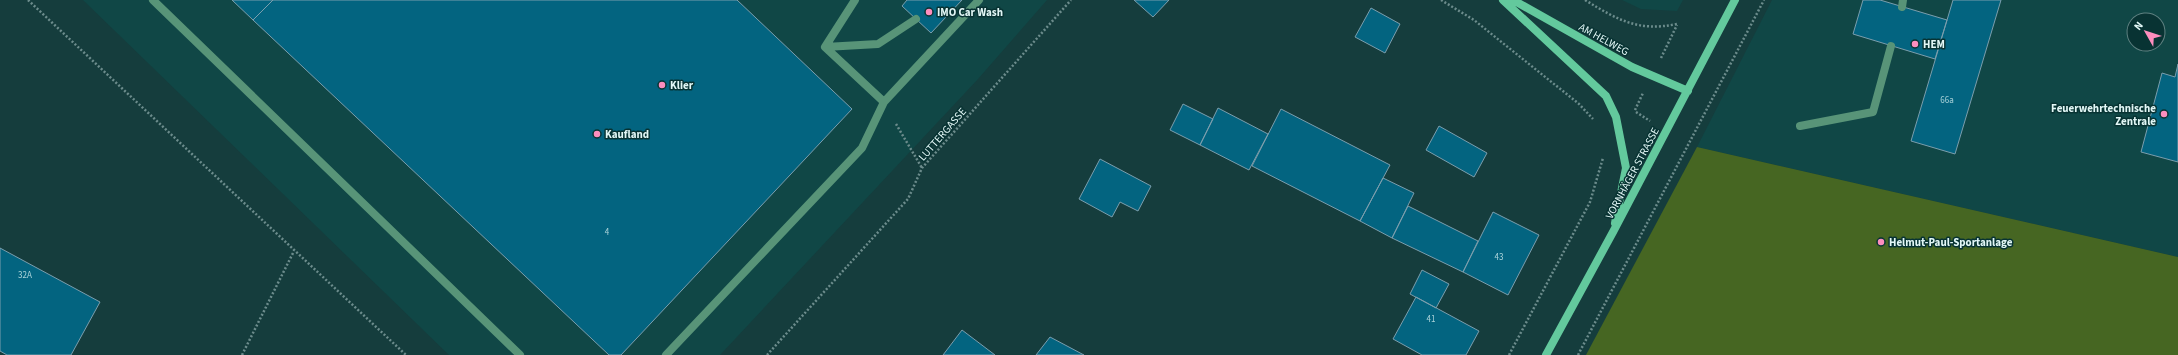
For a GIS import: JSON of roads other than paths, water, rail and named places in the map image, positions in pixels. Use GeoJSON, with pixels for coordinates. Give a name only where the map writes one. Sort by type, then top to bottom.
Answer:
{"type":"FeatureCollection","features":[{"type":"Feature","properties":{"kind":"main road"},"geometry":{"type":"LineString","coordinates":[[1503,0],[1606,96],[1616,117],[1626,168],[1614,232]]}},
{"type":"Feature","properties":{"kind":"main road","name":"AM HELWEG"},"geometry":{"type":"LineString","coordinates":[[1513,0],[1632,67],[1688,91]]}},
{"type":"Feature","properties":{"kind":"main road","name":"VORNHÄGER STRASSE"},"geometry":{"type":"LineString","coordinates":[[1546,355],[1614,232],[1735,0]]}},
{"type":"Feature","properties":{"kind":"lane"},"geometry":{"type":"LineString","coordinates":[[153,0],[520,355]]}},
{"type":"Feature","properties":{"kind":"lane"},"geometry":{"type":"LineString","coordinates":[[825,47],[855,0]]}},
{"type":"Feature","properties":{"kind":"lane"},"geometry":{"type":"LineString","coordinates":[[666,355],[862,148],[884,102],[979,0]]}},
{"type":"Feature","properties":{"kind":"lane"},"geometry":{"type":"LineString","coordinates":[[825,47],[878,44],[916,19]]}},
{"type":"Feature","properties":{"kind":"lane"},"geometry":{"type":"LineString","coordinates":[[1800,126],[1873,112],[1891,46]]}},
{"type":"Feature","properties":{"kind":"lane"},"geometry":{"type":"LineString","coordinates":[[825,47],[884,102]]}},
{"type":"Feature","properties":{"kind":"place","name":"IMO Car Wash"},"geometry":{"type":"Point","coordinates":[929,12]}},
{"type":"Feature","properties":{"kind":"place","name":"HEM"},"geometry":{"type":"Point","coordinates":[1915,44]}},
{"type":"Feature","properties":{"kind":"place","name":"Klier"},"geometry":{"type":"Point","coordinates":[662,85]}},
{"type":"Feature","properties":{"kind":"place","name":"Feuerwehrtechnische Zentrale"},"geometry":{"type":"Point","coordinates":[2164,114]}},
{"type":"Feature","properties":{"kind":"place","name":"Kaufland"},"geometry":{"type":"Point","coordinates":[597,134]}},
{"type":"Feature","properties":{"kind":"place","name":"Helmut-Paul-Sportanlage"},"geometry":{"type":"Point","coordinates":[1881,242]}}]}
